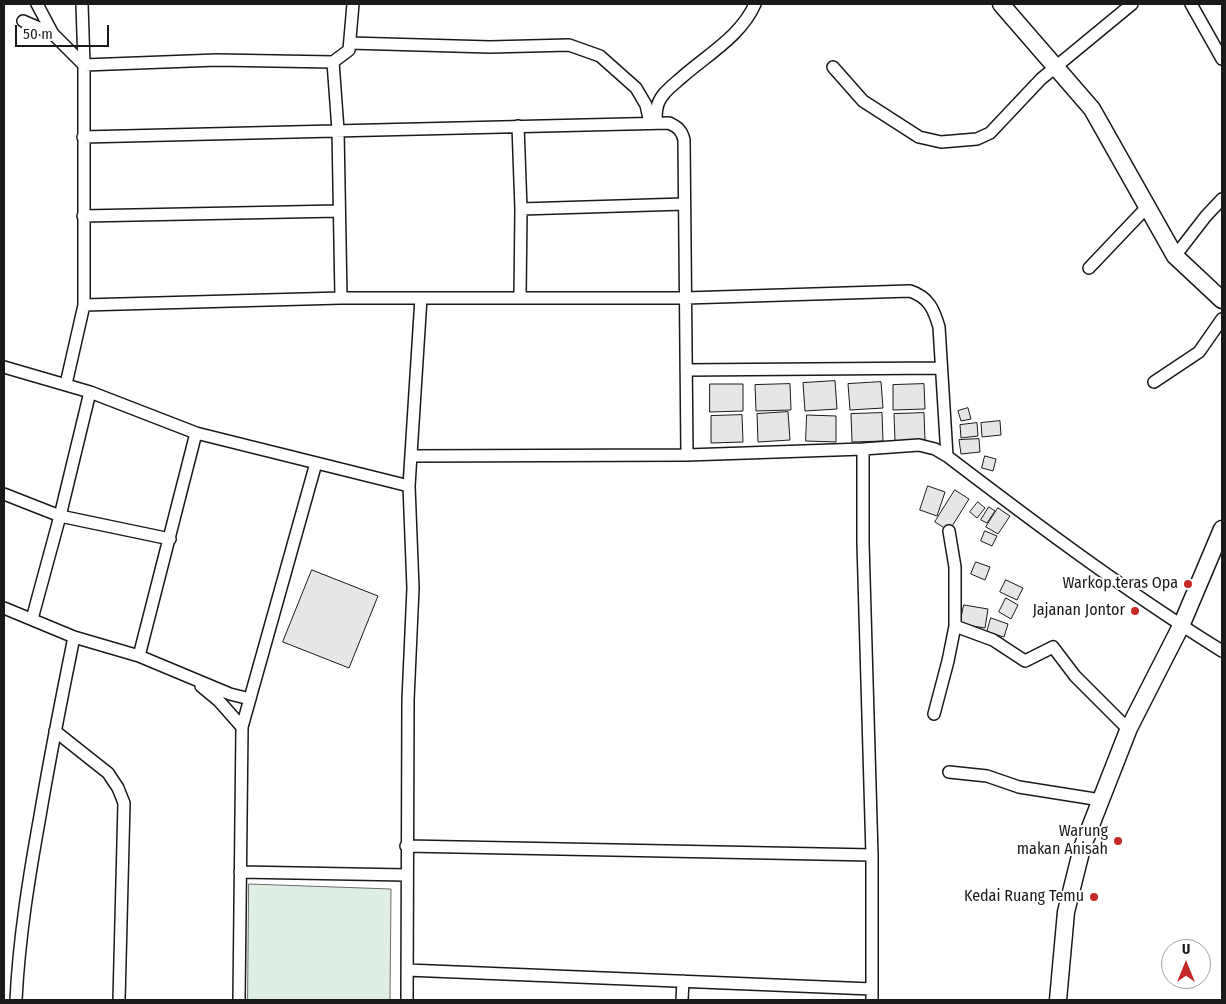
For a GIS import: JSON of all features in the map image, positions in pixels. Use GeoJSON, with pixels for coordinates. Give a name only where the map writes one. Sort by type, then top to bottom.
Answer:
{"type":"FeatureCollection","features":[{"type":"Feature","properties":{"kind":"street"},"geometry":{"type":"LineString","coordinates":[[37,4],[53,34],[84,65],[217,60],[333,62],[350,50],[353,4]]}},
{"type":"Feature","properties":{"kind":"street"},"geometry":{"type":"LineString","coordinates":[[66,384],[84,305],[84,65],[82,4]]}},
{"type":"Feature","properties":{"kind":"street"},"geometry":{"type":"LineString","coordinates":[[653,123],[656,108],[661,98],[672,86],[736,32],[751,13],[755,4]]}},
{"type":"Feature","properties":{"kind":"street"},"geometry":{"type":"LineString","coordinates":[[1001,4],[1092,109],[1175,256],[1222,300]]}},
{"type":"Feature","properties":{"kind":"street"},"geometry":{"type":"LineString","coordinates":[[833,67],[863,101],[919,138],[941,142],[977,139],[990,133],[1041,79],[1132,4]]}},
{"type":"Feature","properties":{"kind":"street"},"geometry":{"type":"LineString","coordinates":[[1191,4],[1222,58]]}},
{"type":"Feature","properties":{"kind":"street"},"geometry":{"type":"LineString","coordinates":[[23,22],[53,34]]}},
{"type":"Feature","properties":{"kind":"street"},"geometry":{"type":"LineString","coordinates":[[350,43],[490,47],[569,44],[600,56],[630,82],[646,105],[653,123]]}},
{"type":"Feature","properties":{"kind":"street"},"geometry":{"type":"LineString","coordinates":[[333,62],[338,130],[341,298]]}},
{"type":"Feature","properties":{"kind":"street"},"geometry":{"type":"LineString","coordinates":[[83,138],[653,123],[669,123],[676,126],[683,135],[687,455]]}},
{"type":"Feature","properties":{"kind":"street"},"geometry":{"type":"LineString","coordinates":[[518,126],[521,209],[520,297]]}},
{"type":"Feature","properties":{"kind":"street"},"geometry":{"type":"LineString","coordinates":[[1175,256],[1206,216],[1222,199]]}},
{"type":"Feature","properties":{"kind":"street"},"geometry":{"type":"LineString","coordinates":[[521,209],[684,204]]}},
{"type":"Feature","properties":{"kind":"street"},"geometry":{"type":"LineString","coordinates":[[1089,268],[1147,207]]}},
{"type":"Feature","properties":{"kind":"street"},"geometry":{"type":"LineString","coordinates":[[83,216],[339,211]]}},
{"type":"Feature","properties":{"kind":"street"},"geometry":{"type":"LineString","coordinates":[[84,305],[341,298],[686,298],[910,291],[926,299],[934,309],[939,327],[946,456]]}},
{"type":"Feature","properties":{"kind":"street"},"geometry":{"type":"LineString","coordinates":[[407,1000],[406,846],[408,700],[413,588],[409,486],[420,298]]}},
{"type":"Feature","properties":{"kind":"street"},"geometry":{"type":"LineString","coordinates":[[1154,382],[1199,352],[1222,318]]}},
{"type":"Feature","properties":{"kind":"street"},"geometry":{"type":"LineString","coordinates":[[4,367],[90,392],[196,433],[409,486]]}},
{"type":"Feature","properties":{"kind":"street"},"geometry":{"type":"LineString","coordinates":[[686,370],[942,368]]}},
{"type":"Feature","properties":{"kind":"street"},"geometry":{"type":"LineString","coordinates":[[32,619],[60,516],[90,392]]}},
{"type":"Feature","properties":{"kind":"street"},"geometry":{"type":"LineString","coordinates":[[139,656],[196,433]]}},
{"type":"Feature","properties":{"kind":"street"},"geometry":{"type":"LineString","coordinates":[[411,456],[687,455],[863,449],[919,445],[935,449],[946,456],[1050,534],[1181,626],[1222,651]]}},
{"type":"Feature","properties":{"kind":"street"},"geometry":{"type":"LineString","coordinates":[[406,970],[683,981],[872,995],[872,854],[863,543],[863,449]]}},
{"type":"Feature","properties":{"kind":"street"},"geometry":{"type":"LineString","coordinates":[[238,1000],[242,728],[316,463]]}},
{"type":"Feature","properties":{"kind":"street"},"geometry":{"type":"LineString","coordinates":[[4,494],[60,516],[170,539]]}},
{"type":"Feature","properties":{"kind":"street"},"geometry":{"type":"LineString","coordinates":[[1058,1000],[1066,912],[1082,848],[1128,729],[1181,626],[1222,529]]}},
{"type":"Feature","properties":{"kind":"street"},"geometry":{"type":"LineString","coordinates":[[934,714],[955,626],[955,567],[949,531]]}},
{"type":"Feature","properties":{"kind":"street"},"geometry":{"type":"LineString","coordinates":[[4,608],[74,637],[139,656],[230,694],[250,699]]}},
{"type":"Feature","properties":{"kind":"street"},"geometry":{"type":"LineString","coordinates":[[955,626],[993,640],[1026,661],[1053,647],[1075,676],[1128,729]]}},
{"type":"Feature","properties":{"kind":"street"},"geometry":{"type":"LineString","coordinates":[[16,1000],[18,957],[27,886],[74,637]]}},
{"type":"Feature","properties":{"kind":"street"},"geometry":{"type":"LineString","coordinates":[[194,680],[219,702],[242,728]]}},
{"type":"Feature","properties":{"kind":"street"},"geometry":{"type":"LineString","coordinates":[[55,731],[108,773],[118,788],[124,803],[119,1000]]}},
{"type":"Feature","properties":{"kind":"street"},"geometry":{"type":"LineString","coordinates":[[949,772],[988,776],[1020,787],[1101,800]]}},
{"type":"Feature","properties":{"kind":"street"},"geometry":{"type":"LineString","coordinates":[[406,846],[872,854]]}},
{"type":"Feature","properties":{"kind":"street"},"geometry":{"type":"LineString","coordinates":[[240,872],[406,875]]}},
{"type":"Feature","properties":{"kind":"street"},"geometry":{"type":"LineString","coordinates":[[682,1000],[683,981]]}},
{"type":"Feature","properties":{"kind":"green space"},"geometry":{"type":"Polygon","coordinates":[[[249,884],[391,889],[390,1000],[248,1000],[249,884]]]}},
{"type":"Feature","properties":{"kind":"building"},"geometry":{"type":"Polygon","coordinates":[[[835,381],[837,409],[805,411],[803,383],[835,381]]]}},
{"type":"Feature","properties":{"kind":"building"},"geometry":{"type":"Polygon","coordinates":[[[881,382],[883,408],[850,410],[848,384],[881,382]]]}},
{"type":"Feature","properties":{"kind":"building"},"geometry":{"type":"Polygon","coordinates":[[[710,384],[743,384],[743,411],[710,412],[710,384]]]}},
{"type":"Feature","properties":{"kind":"building"},"geometry":{"type":"Polygon","coordinates":[[[790,384],[791,410],[756,411],[755,385],[790,384]]]}},
{"type":"Feature","properties":{"kind":"building"},"geometry":{"type":"Polygon","coordinates":[[[924,384],[925,409],[893,410],[893,385],[924,384]]]}},
{"type":"Feature","properties":{"kind":"building"},"geometry":{"type":"Polygon","coordinates":[[[968,408],[971,419],[961,421],[958,411],[968,408]]]}},
{"type":"Feature","properties":{"kind":"building"},"geometry":{"type":"Polygon","coordinates":[[[788,412],[790,440],[758,442],[757,414],[788,412]]]}},
{"type":"Feature","properties":{"kind":"building"},"geometry":{"type":"Polygon","coordinates":[[[882,413],[883,441],[852,442],[851,414],[882,413]]]}},
{"type":"Feature","properties":{"kind":"building"},"geometry":{"type":"Polygon","coordinates":[[[924,413],[925,440],[895,441],[894,414],[924,413]]]}},
{"type":"Feature","properties":{"kind":"building"},"geometry":{"type":"Polygon","coordinates":[[[742,415],[743,442],[711,443],[711,416],[742,415]]]}},
{"type":"Feature","properties":{"kind":"building"},"geometry":{"type":"Polygon","coordinates":[[[807,415],[836,416],[836,442],[806,441],[807,415]]]}},
{"type":"Feature","properties":{"kind":"building"},"geometry":{"type":"Polygon","coordinates":[[[1000,421],[1001,435],[982,437],[981,423],[1000,421]]]}},
{"type":"Feature","properties":{"kind":"building"},"geometry":{"type":"Polygon","coordinates":[[[977,423],[978,436],[961,438],[960,425],[977,423]]]}},
{"type":"Feature","properties":{"kind":"building"},"geometry":{"type":"Polygon","coordinates":[[[979,439],[980,452],[961,454],[959,440],[979,439]]]}},
{"type":"Feature","properties":{"kind":"building"},"geometry":{"type":"Polygon","coordinates":[[[985,456],[996,459],[993,471],[982,468],[985,456]]]}},
{"type":"Feature","properties":{"kind":"building"},"geometry":{"type":"Polygon","coordinates":[[[928,486],[945,492],[937,516],[920,510],[928,486]]]}},
{"type":"Feature","properties":{"kind":"building"},"geometry":{"type":"Polygon","coordinates":[[[955,490],[969,499],[949,531],[935,522],[955,490]]]}},
{"type":"Feature","properties":{"kind":"building"},"geometry":{"type":"Polygon","coordinates":[[[978,502],[985,508],[977,518],[970,512],[978,502]]]}},
{"type":"Feature","properties":{"kind":"building"},"geometry":{"type":"Polygon","coordinates":[[[989,507],[995,511],[987,523],[981,520],[989,507]]]}},
{"type":"Feature","properties":{"kind":"building"},"geometry":{"type":"Polygon","coordinates":[[[998,508],[1010,516],[998,534],[986,527],[998,508]]]}},
{"type":"Feature","properties":{"kind":"building"},"geometry":{"type":"Polygon","coordinates":[[[985,531],[997,536],[992,546],[981,541],[985,531]]]}},
{"type":"Feature","properties":{"kind":"building"},"geometry":{"type":"Polygon","coordinates":[[[976,562],[990,567],[985,580],[971,574],[976,562]]]}},
{"type":"Feature","properties":{"kind":"building"},"geometry":{"type":"Polygon","coordinates":[[[312,570],[378,596],[349,668],[283,642],[312,570]]]}},
{"type":"Feature","properties":{"kind":"building"},"geometry":{"type":"Polygon","coordinates":[[[1006,580],[1023,588],[1017,600],[1000,592],[1006,580]]]}},
{"type":"Feature","properties":{"kind":"building"},"geometry":{"type":"Polygon","coordinates":[[[1006,598],[1018,605],[1011,619],[999,612],[1006,598]]]}},
{"type":"Feature","properties":{"kind":"building"},"geometry":{"type":"Polygon","coordinates":[[[964,605],[988,609],[985,628],[960,624],[964,605]]]}},
{"type":"Feature","properties":{"kind":"building"},"geometry":{"type":"Polygon","coordinates":[[[991,618],[1008,624],[1004,637],[987,632],[991,618]]]}},
{"type":"Feature","properties":{"kind":"place","name":"Warkop teras Opa"},"geometry":{"type":"Point","coordinates":[1188,584]}},
{"type":"Feature","properties":{"kind":"place","name":"Jajanan Jontor"},"geometry":{"type":"Point","coordinates":[1135,611]}},
{"type":"Feature","properties":{"kind":"place","name":"Warung makan Anisah"},"geometry":{"type":"Point","coordinates":[1118,841]}},
{"type":"Feature","properties":{"kind":"place","name":"Kedai Ruang Temu"},"geometry":{"type":"Point","coordinates":[1094,897]}}]}
